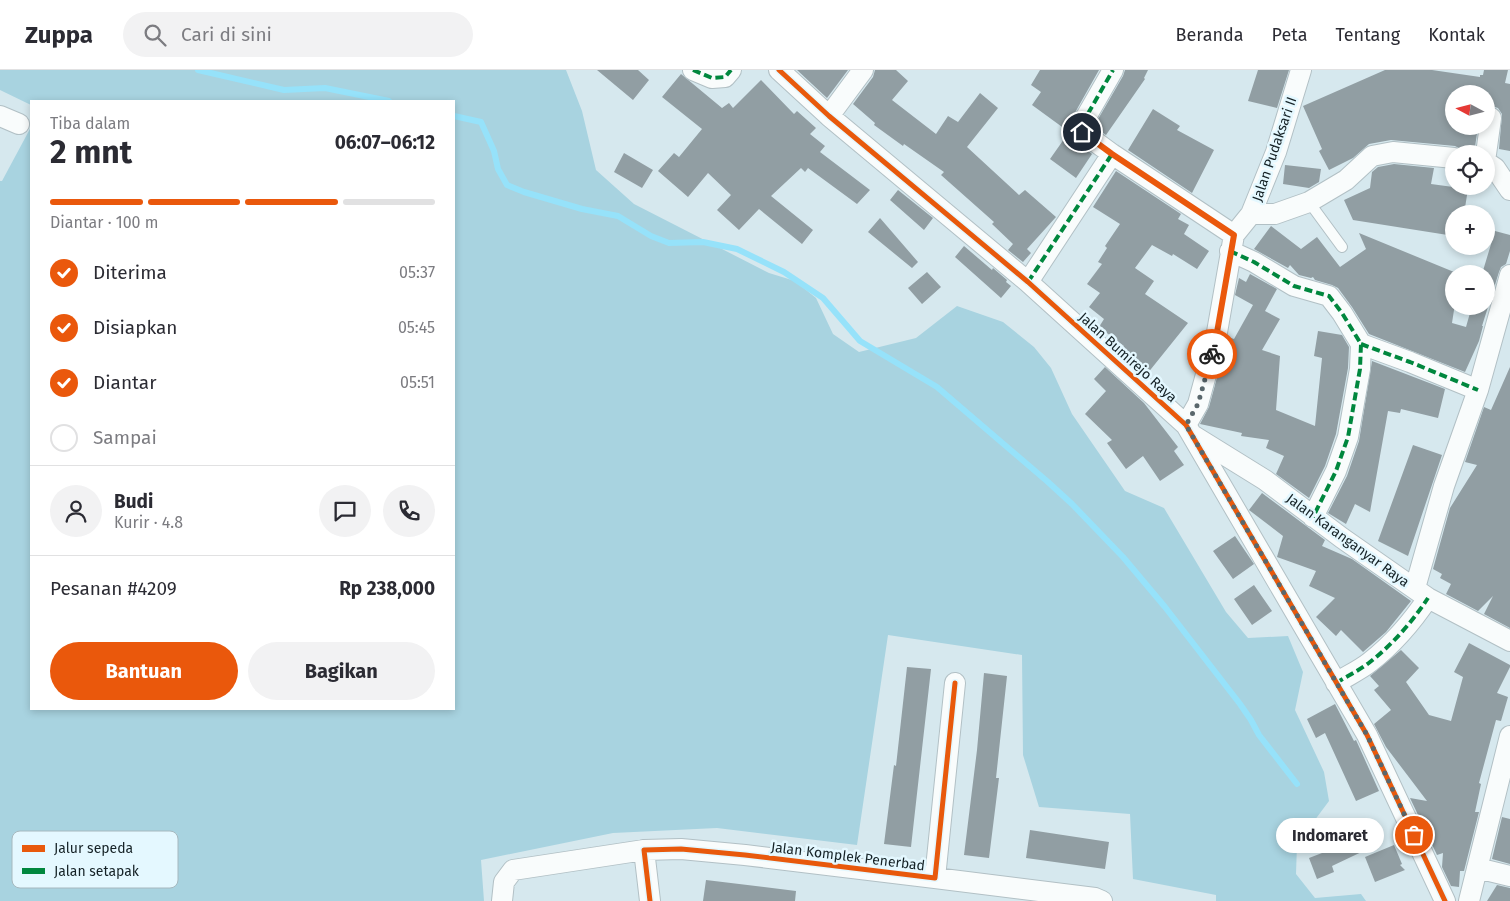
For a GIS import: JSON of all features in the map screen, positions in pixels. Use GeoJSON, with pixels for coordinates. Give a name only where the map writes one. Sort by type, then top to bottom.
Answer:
{"type":"FeatureCollection","features":[{"type":"Feature","properties":{"kind":"street"},"geometry":{"type":"LineString","coordinates":[[693,70],[712,78],[725,77],[731,70]]}},
{"type":"Feature","properties":{"kind":"street","name":"Jalan Bumirejo Raya"},"geometry":{"type":"LineString","coordinates":[[779,70],[829,116],[1028,282],[1188,429],[1367,735],[1445,901]]}},
{"type":"Feature","properties":{"kind":"street"},"geometry":{"type":"LineString","coordinates":[[829,116],[863,70]]}},
{"type":"Feature","properties":{"kind":"street"},"geometry":{"type":"LineString","coordinates":[[1113,70],[1082,124],[1082,132],[1232,243],[1254,262],[1294,286],[1329,296],[1361,344],[1358,386],[1348,437],[1336,471],[1313,517]]}},
{"type":"Feature","properties":{"kind":"street","name":"Jalan Pudaksari II"},"geometry":{"type":"LineString","coordinates":[[1188,429],[1198,404],[1216,338],[1232,243],[1251,214],[1276,152],[1301,70]]}},
{"type":"Feature","properties":{"kind":"street"},"geometry":{"type":"LineString","coordinates":[[0,116],[19,124]]}},
{"type":"Feature","properties":{"kind":"street"},"geometry":{"type":"LineString","coordinates":[[1251,214],[1276,214],[1309,202],[1346,180],[1372,156],[1393,152],[1445,157]]}},
{"type":"Feature","properties":{"kind":"street"},"geometry":{"type":"LineString","coordinates":[[1028,282],[1112,154]]}},
{"type":"Feature","properties":{"kind":"street"},"geometry":{"type":"LineString","coordinates":[[1495,168],[1510,190]]}},
{"type":"Feature","properties":{"kind":"street"},"geometry":{"type":"LineString","coordinates":[[1336,682],[1369,664],[1396,640],[1414,619],[1422,593],[1444,486],[1478,390],[1510,276]]}},
{"type":"Feature","properties":{"kind":"street"},"geometry":{"type":"LineString","coordinates":[[1361,344],[1478,390]]}},
{"type":"Feature","properties":{"kind":"street","name":"Jalan Karanganyar Raya"},"geometry":{"type":"LineString","coordinates":[[1188,429],[1266,480],[1313,517],[1422,593],[1510,641]]}},
{"type":"Feature","properties":{"kind":"street","name":"Jalan Komplek Penerbad"},"geometry":{"type":"LineString","coordinates":[[935,878],[955,683]]}},
{"type":"Feature","properties":{"kind":"street"},"geometry":{"type":"LineString","coordinates":[[1469,901],[1510,736]]}},
{"type":"Feature","properties":{"kind":"street","name":"Jalan Komplek Penerbad"},"geometry":{"type":"LineString","coordinates":[[502,901],[504,882],[513,870],[644,850],[681,849],[935,878],[1095,898],[1102,901]]}},
{"type":"Feature","properties":{"kind":"street"},"geometry":{"type":"LineString","coordinates":[[644,850],[650,901]]}},
{"type":"Feature","properties":{"kind":"street"},"geometry":{"type":"LineString","coordinates":[[1477,868],[1510,876]]}},
{"type":"Feature","properties":{"kind":"lane"},"geometry":{"type":"LineString","coordinates":[[1309,202],[1342,247]]}},
{"type":"Feature","properties":{"kind":"shaded area"},"geometry":{"type":"Polygon","coordinates":[[[0,70],[566,70],[582,111],[596,170],[634,204],[769,273],[795,281],[816,298],[833,334],[859,352],[916,338],[957,306],[1003,322],[1034,347],[1051,368],[1072,414],[1125,491],[1164,508],[1226,612],[1248,638],[1288,636],[1303,672],[1295,710],[1324,772],[1329,801],[1297,844],[1296,874],[1315,898],[1361,894],[1366,901],[1216,901],[1216,895],[1133,879],[1130,814],[1039,807],[1023,755],[1022,655],[888,635],[857,845],[717,828],[613,833],[481,860],[484,901],[0,901],[0,181],[2,181],[30,129],[30,710],[455,710],[455,100],[30,100],[30,105],[0,90],[0,70]]]}},
{"type":"Feature","properties":{"kind":"building"},"geometry":{"type":"Polygon","coordinates":[[[597,70],[638,70],[649,80],[633,100],[597,70]]]}},
{"type":"Feature","properties":{"kind":"building"},"geometry":{"type":"Polygon","coordinates":[[[797,70],[848,70],[827,98],[797,70]]]}},
{"type":"Feature","properties":{"kind":"building"},"geometry":{"type":"Polygon","coordinates":[[[875,70],[896,70],[908,81],[892,100],[936,134],[948,116],[958,122],[980,93],[998,108],[967,147],[1019,195],[1025,190],[1056,217],[1027,249],[1031,253],[1023,262],[1008,250],[1013,244],[992,224],[994,222],[941,175],[944,172],[874,125],[875,123],[853,104],[873,77],[875,70]]]}},
{"type":"Feature","properties":{"kind":"building"},"geometry":{"type":"Polygon","coordinates":[[[1040,70],[1099,70],[1070,124],[1072,138],[1092,154],[1076,178],[1050,159],[1069,132],[1032,105],[1041,92],[1031,85],[1040,70]]]}},
{"type":"Feature","properties":{"kind":"building"},"geometry":{"type":"Polygon","coordinates":[[[1125,70],[1148,70],[1145,79],[1106,135],[1094,126],[1125,70]]]}},
{"type":"Feature","properties":{"kind":"building"},"geometry":{"type":"Polygon","coordinates":[[[1258,70],[1289,70],[1277,108],[1248,101],[1258,70]]]}},
{"type":"Feature","properties":{"kind":"building"},"geometry":{"type":"Polygon","coordinates":[[[1385,70],[1432,70],[1480,77],[1480,75],[1483,75],[1484,70],[1508,70],[1505,83],[1510,84],[1510,151],[1499,149],[1502,114],[1495,107],[1495,85],[1445,85],[1445,135],[1477,135],[1475,145],[1445,145],[1391,140],[1369,144],[1353,158],[1329,170],[1319,151],[1322,149],[1303,106],[1385,70]]]}},
{"type":"Feature","properties":{"kind":"building"},"geometry":{"type":"Polygon","coordinates":[[[681,74],[722,108],[729,103],[733,108],[761,80],[794,114],[797,111],[816,128],[810,134],[825,146],[820,152],[870,190],[857,204],[808,168],[805,172],[801,168],[771,196],[813,230],[802,244],[759,209],[739,230],[717,210],[731,195],[708,173],[688,197],[658,171],[674,153],[679,157],[702,129],[662,97],[681,74]]]}},
{"type":"Feature","properties":{"kind":"building"},"geometry":{"type":"Polygon","coordinates":[[[1153,109],[1180,126],[1177,130],[1214,150],[1192,193],[1128,150],[1153,109]]]}},
{"type":"Feature","properties":{"kind":"building"},"geometry":{"type":"Polygon","coordinates":[[[624,153],[653,170],[642,188],[614,172],[624,153]]]}},
{"type":"Feature","properties":{"kind":"building"},"geometry":{"type":"Polygon","coordinates":[[[1394,164],[1434,168],[1431,184],[1445,186],[1445,195],[1467,195],[1465,205],[1445,205],[1445,235],[1353,220],[1344,200],[1370,188],[1372,172],[1378,167],[1394,164]]]}},
{"type":"Feature","properties":{"kind":"building"},"geometry":{"type":"Polygon","coordinates":[[[1285,165],[1321,169],[1319,182],[1309,188],[1283,184],[1285,165]]]}},
{"type":"Feature","properties":{"kind":"building"},"geometry":{"type":"Polygon","coordinates":[[[1116,171],[1181,214],[1178,219],[1189,225],[1184,234],[1209,251],[1197,269],[1173,254],[1172,256],[1152,245],[1135,268],[1154,281],[1145,294],[1188,323],[1147,374],[1121,350],[1124,346],[1099,327],[1104,319],[1089,307],[1100,293],[1087,284],[1102,264],[1098,262],[1107,248],[1105,246],[1120,224],[1093,207],[1116,171]]]}},
{"type":"Feature","properties":{"kind":"building"},"geometry":{"type":"Polygon","coordinates":[[[898,190],[933,218],[924,230],[890,200],[898,190]]]}},
{"type":"Feature","properties":{"kind":"building"},"geometry":{"type":"Polygon","coordinates":[[[880,218],[918,262],[912,268],[868,232],[880,218]]]}},
{"type":"Feature","properties":{"kind":"building"},"geometry":{"type":"Polygon","coordinates":[[[1271,226],[1301,249],[1317,237],[1340,267],[1366,249],[1359,233],[1445,268],[1445,315],[1453,315],[1452,323],[1466,327],[1469,315],[1485,315],[1479,341],[1465,372],[1369,334],[1338,288],[1315,280],[1313,277],[1299,275],[1290,265],[1288,268],[1254,249],[1271,226]]]}},
{"type":"Feature","properties":{"kind":"building"},"geometry":{"type":"Polygon","coordinates":[[[1495,231],[1510,235],[1510,251],[1506,264],[1501,267],[1495,285],[1495,265],[1485,265],[1488,255],[1495,255],[1495,231]]]}},
{"type":"Feature","properties":{"kind":"building"},"geometry":{"type":"Polygon","coordinates":[[[964,246],[1007,280],[1006,282],[1011,286],[1001,298],[955,257],[964,246]]]}},
{"type":"Feature","properties":{"kind":"building"},"geometry":{"type":"Polygon","coordinates":[[[927,272],[941,287],[922,304],[908,288],[927,272]]]}},
{"type":"Feature","properties":{"kind":"building"},"geometry":{"type":"Polygon","coordinates":[[[1250,274],[1277,289],[1265,311],[1280,319],[1262,350],[1280,356],[1276,410],[1315,426],[1322,358],[1314,356],[1318,331],[1342,335],[1349,347],[1348,368],[1336,434],[1325,466],[1309,498],[1276,474],[1284,456],[1266,448],[1269,440],[1241,436],[1242,433],[1200,424],[1209,407],[1228,337],[1234,339],[1253,305],[1235,295],[1239,278],[1246,282],[1250,274]]]}},
{"type":"Feature","properties":{"kind":"building"},"geometry":{"type":"Polygon","coordinates":[[[1372,361],[1445,389],[1438,418],[1401,409],[1400,413],[1388,411],[1370,512],[1355,504],[1346,524],[1328,513],[1347,476],[1359,441],[1372,361]]]}},
{"type":"Feature","properties":{"kind":"building"},"geometry":{"type":"Polygon","coordinates":[[[1105,367],[1144,403],[1178,447],[1174,451],[1184,465],[1160,481],[1143,456],[1126,469],[1107,443],[1112,440],[1085,414],[1106,391],[1094,379],[1105,367]]]}},
{"type":"Feature","properties":{"kind":"building"},"geometry":{"type":"Polygon","coordinates":[[[1510,367],[1510,628],[1484,614],[1493,596],[1478,611],[1446,594],[1451,584],[1440,578],[1442,574],[1433,569],[1450,508],[1477,465],[1465,462],[1484,407],[1491,410],[1510,367]]]}},
{"type":"Feature","properties":{"kind":"building"},"geometry":{"type":"Polygon","coordinates":[[[1413,445],[1442,455],[1408,556],[1378,541],[1413,445]]]}},
{"type":"Feature","properties":{"kind":"building"},"geometry":{"type":"Polygon","coordinates":[[[1262,493],[1325,540],[1322,546],[1352,559],[1411,601],[1386,632],[1363,652],[1341,630],[1336,636],[1316,617],[1335,598],[1309,586],[1316,571],[1277,557],[1283,536],[1249,510],[1262,493]]]}},
{"type":"Feature","properties":{"kind":"building"},"geometry":{"type":"Polygon","coordinates":[[[1235,536],[1254,564],[1233,579],[1213,551],[1235,536]]]}},
{"type":"Feature","properties":{"kind":"building"},"geometry":{"type":"Polygon","coordinates":[[[1254,585],[1272,611],[1252,625],[1234,599],[1254,585]]]}},
{"type":"Feature","properties":{"kind":"building"},"geometry":{"type":"Polygon","coordinates":[[[1469,643],[1510,665],[1510,667],[1497,693],[1508,697],[1501,721],[1496,720],[1479,783],[1481,784],[1475,812],[1479,812],[1464,871],[1460,871],[1459,887],[1451,886],[1442,867],[1443,853],[1437,855],[1410,798],[1427,801],[1386,747],[1374,724],[1391,710],[1374,690],[1379,686],[1370,676],[1401,650],[1419,668],[1406,682],[1429,715],[1451,721],[1463,677],[1454,672],[1469,643]]]}},
{"type":"Feature","properties":{"kind":"building"},"geometry":{"type":"Polygon","coordinates":[[[907,667],[931,669],[911,847],[884,844],[894,765],[896,766],[907,667]]]}},
{"type":"Feature","properties":{"kind":"building"},"geometry":{"type":"Polygon","coordinates":[[[984,673],[1007,676],[996,778],[999,778],[989,858],[964,855],[984,673]]]}},
{"type":"Feature","properties":{"kind":"building"},"geometry":{"type":"Polygon","coordinates":[[[1335,704],[1354,741],[1356,740],[1379,791],[1356,801],[1325,733],[1316,738],[1307,719],[1335,704]]]}},
{"type":"Feature","properties":{"kind":"building"},"geometry":{"type":"Polygon","coordinates":[[[1502,817],[1510,819],[1510,864],[1492,859],[1502,817]]]}},
{"type":"Feature","properties":{"kind":"building"},"geometry":{"type":"Polygon","coordinates":[[[1359,819],[1372,847],[1332,866],[1334,872],[1317,879],[1309,858],[1348,843],[1341,828],[1359,819]]]}},
{"type":"Feature","properties":{"kind":"building"},"geometry":{"type":"Polygon","coordinates":[[[1030,830],[1109,842],[1105,869],[1026,858],[1030,830]]]}},
{"type":"Feature","properties":{"kind":"building"},"geometry":{"type":"Polygon","coordinates":[[[1394,845],[1402,864],[1400,865],[1405,870],[1375,882],[1365,857],[1394,845]]]}},
{"type":"Feature","properties":{"kind":"building"},"geometry":{"type":"Polygon","coordinates":[[[706,880],[796,891],[795,901],[703,901],[706,880]]]}},
{"type":"Feature","properties":{"kind":"building"},"geometry":{"type":"Polygon","coordinates":[[[1497,885],[1510,888],[1510,901],[1487,901],[1497,885]]]}},
{"type":"Feature","properties":{"kind":"waterway"},"geometry":{"type":"LineString","coordinates":[[198,70],[284,90],[325,88],[384,100]]}},
{"type":"Feature","properties":{"kind":"waterway"},"geometry":{"type":"LineString","coordinates":[[455,116],[481,122],[494,151],[498,169],[507,185],[582,209],[618,216],[651,236],[669,243],[703,242],[737,249],[784,272],[823,298],[860,341],[937,387],[1048,482],[1123,557],[1165,607],[1240,704],[1259,735],[1297,784]]}},
{"type":"Feature","properties":{"kind":"marked path"},"geometry":{"type":"LineString","coordinates":[[693,70],[712,78],[725,77],[731,70]]}},
{"type":"Feature","properties":{"kind":"marked path"},"geometry":{"type":"LineString","coordinates":[[1082,124],[1113,70]]}},
{"type":"Feature","properties":{"kind":"marked path"},"geometry":{"type":"LineString","coordinates":[[1028,282],[1112,154]]}},
{"type":"Feature","properties":{"kind":"marked path"},"geometry":{"type":"LineString","coordinates":[[1230,251],[1254,262],[1294,286],[1329,296],[1361,344],[1360,369],[1348,437],[1336,471],[1313,517]]}},
{"type":"Feature","properties":{"kind":"marked path"},"geometry":{"type":"LineString","coordinates":[[1361,344],[1478,390]]}},
{"type":"Feature","properties":{"kind":"marked path"},"geometry":{"type":"LineString","coordinates":[[1336,683],[1366,665],[1387,648],[1409,624],[1428,598]]}},
{"type":"Feature","properties":{"kind":"cycle path"},"geometry":{"type":"LineString","coordinates":[[779,70],[829,116],[1028,282],[1186,425],[1367,735],[1445,901]]}},
{"type":"Feature","properties":{"kind":"cycle path"},"geometry":{"type":"LineString","coordinates":[[650,901],[644,850],[681,849],[745,855],[935,878],[955,683]]}},
{"type":"Feature","properties":{"kind":"way so far"},"geometry":{"type":"LineString","coordinates":[[1212,354],[1198,404],[1186,425],[1367,735],[1414,835]]}},
{"type":"Feature","properties":{"kind":"place","name":"Indomaret"},"geometry":{"type":"Point","coordinates":[1414,835]}},
{"type":"Feature","properties":{"kind":"route"},"geometry":{"type":"LineString","coordinates":[[1082,132],[1234,235],[1212,354]]}}]}
